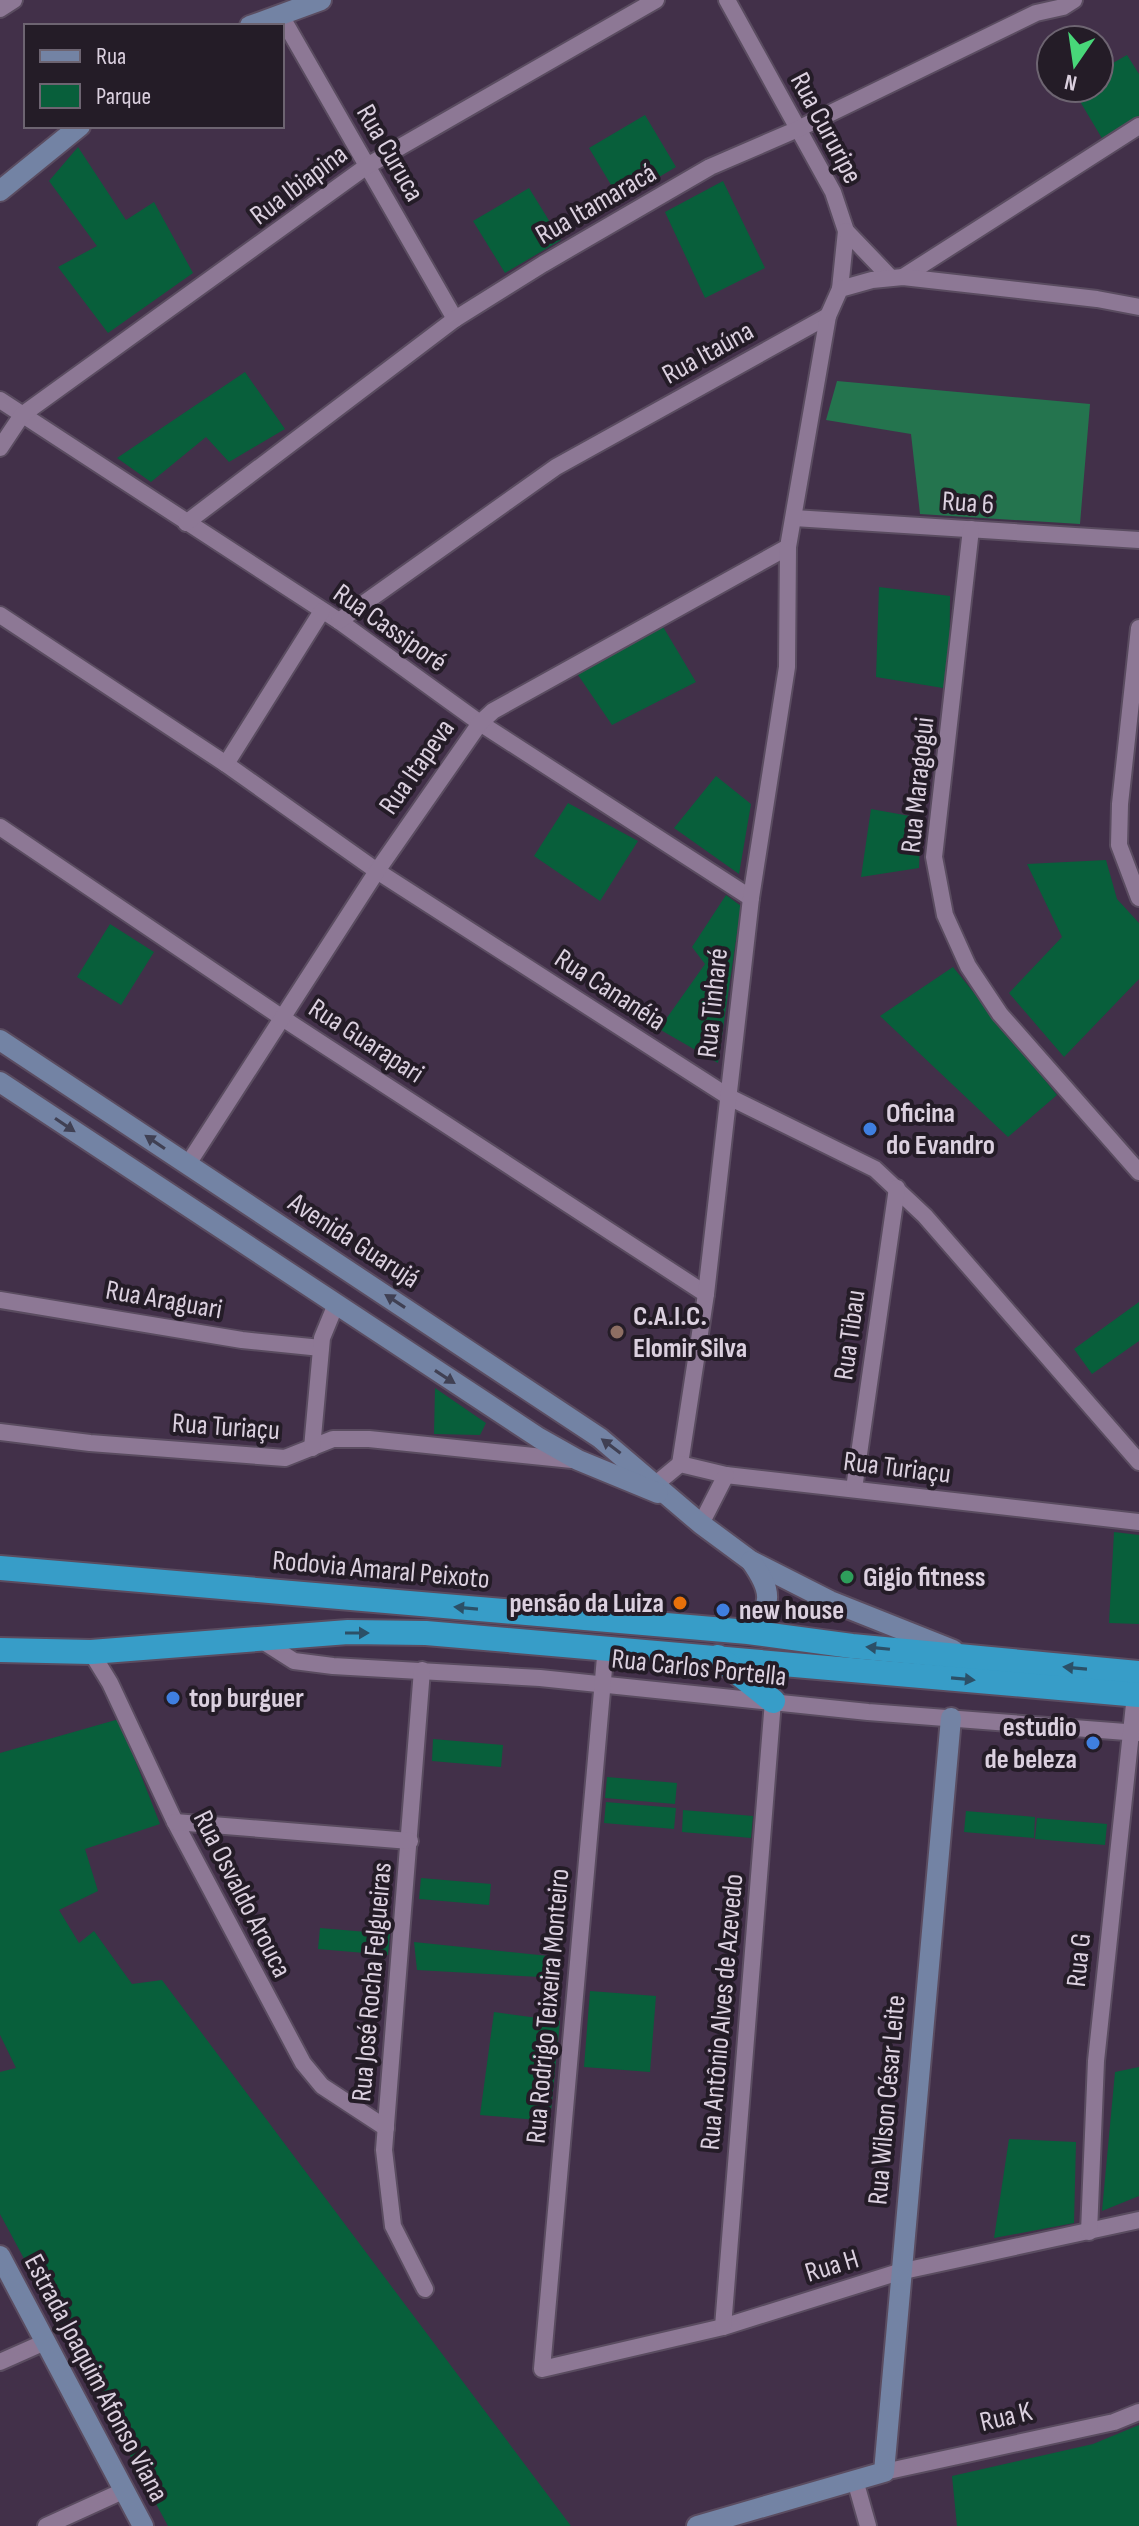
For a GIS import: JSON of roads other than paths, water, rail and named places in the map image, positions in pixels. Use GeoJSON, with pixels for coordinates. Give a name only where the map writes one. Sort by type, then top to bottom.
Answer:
{"type":"FeatureCollection","features":[{"type":"Feature","properties":{"kind":"highway","name":"Rodovia Amaral Peixoto"},"geometry":{"type":"LineString","coordinates":[[0,1568],[748,1632],[970,1657],[1138,1688]]}},
{"type":"Feature","properties":{"kind":"highway"},"geometry":{"type":"LineString","coordinates":[[0,1582],[133,1591],[183,1584]]}},
{"type":"Feature","properties":{"kind":"highway"},"geometry":{"type":"LineString","coordinates":[[0,1635],[113,1635],[267,1629],[299,1636]]}},
{"type":"Feature","properties":{"kind":"highway","name":"Rodovia Amaral Peixoto"},"geometry":{"type":"LineString","coordinates":[[0,1650],[91,1652],[299,1636],[426,1633],[1138,1688]]}},
{"type":"Feature","properties":{"kind":"highway"},"geometry":{"type":"LineString","coordinates":[[718,1657],[773,1701]]}},
{"type":"Feature","properties":{"kind":"street"},"geometry":{"type":"LineString","coordinates":[[0,9],[14,0]]}},
{"type":"Feature","properties":{"kind":"street"},"geometry":{"type":"LineString","coordinates":[[255,24],[321,0]]}},
{"type":"Feature","properties":{"kind":"street","name":"Rua Ibiapina"},"geometry":{"type":"LineString","coordinates":[[0,448],[22,415],[367,166],[656,0]]}},
{"type":"Feature","properties":{"kind":"street","name":"Rua Cururipe"},"geometry":{"type":"LineString","coordinates":[[727,0],[833,192],[846,231],[840,289]]}},
{"type":"Feature","properties":{"kind":"street","name":"Rua Itamaracá"},"geometry":{"type":"LineString","coordinates":[[186,523],[455,319],[710,167],[798,129],[1036,13],[1063,7],[1074,0]]}},
{"type":"Feature","properties":{"kind":"street","name":"Rua Curuca"},"geometry":{"type":"LineString","coordinates":[[280,14],[455,319]]}},
{"type":"Feature","properties":{"kind":"street"},"geometry":{"type":"LineString","coordinates":[[897,277],[1139,126]]}},
{"type":"Feature","properties":{"kind":"street"},"geometry":{"type":"LineString","coordinates":[[0,191],[78,128]]}},
{"type":"Feature","properties":{"kind":"street"},"geometry":{"type":"LineString","coordinates":[[846,231],[897,277]]}},
{"type":"Feature","properties":{"kind":"street"},"geometry":{"type":"LineString","coordinates":[[788,547],[828,316],[840,289],[897,277],[1097,299],[1139,307]]}},
{"type":"Feature","properties":{"kind":"street","name":"Rua Itaúna"},"geometry":{"type":"LineString","coordinates":[[339,621],[556,467],[828,316]]}},
{"type":"Feature","properties":{"kind":"street","name":"Rua Cassiporé"},"geometry":{"type":"LineString","coordinates":[[0,400],[339,621],[480,723],[751,898]]}},
{"type":"Feature","properties":{"kind":"street","name":"Rua 6"},"geometry":{"type":"LineString","coordinates":[[794,518],[1139,540]]}},
{"type":"Feature","properties":{"kind":"street","name":"Rua Maragogui"},"geometry":{"type":"LineString","coordinates":[[971,529],[934,857],[945,915],[968,966],[1000,1014],[1139,1172]]}},
{"type":"Feature","properties":{"kind":"street","name":"Rua Itapeva"},"geometry":{"type":"LineString","coordinates":[[188,1164],[377,871],[480,723],[493,711],[788,547]]}},
{"type":"Feature","properties":{"kind":"street","name":"Rua Tinharé"},"geometry":{"type":"LineString","coordinates":[[680,1464],[706,1294],[751,898],[787,667],[788,547]]}},
{"type":"Feature","properties":{"kind":"street"},"geometry":{"type":"LineString","coordinates":[[226,764],[322,611]]}},
{"type":"Feature","properties":{"kind":"street","name":"Rua Cananéia"},"geometry":{"type":"LineString","coordinates":[[0,615],[226,764],[377,871],[729,1097],[875,1169],[897,1188],[1139,1462]]}},
{"type":"Feature","properties":{"kind":"street"},"geometry":{"type":"LineString","coordinates":[[1139,628],[1120,804],[1119,845],[1139,898]]}},
{"type":"Feature","properties":{"kind":"street","name":"Rua Guarapari"},"geometry":{"type":"LineString","coordinates":[[0,827],[284,1019],[706,1294]]}},
{"type":"Feature","properties":{"kind":"street","name":"Avenida Guarujá"},"geometry":{"type":"LineString","coordinates":[[0,1040],[534,1393],[751,1561],[830,1601],[970,1657]]}},
{"type":"Feature","properties":{"kind":"street","name":"Avenida Guarujá"},"geometry":{"type":"LineString","coordinates":[[0,1082],[515,1423],[578,1460],[663,1490]]}},
{"type":"Feature","properties":{"kind":"street","name":"Rua Tibau"},"geometry":{"type":"LineString","coordinates":[[854,1489],[897,1188]]}},
{"type":"Feature","properties":{"kind":"street"},"geometry":{"type":"LineString","coordinates":[[301,1282],[322,1253]]}},
{"type":"Feature","properties":{"kind":"street"},"geometry":{"type":"LineString","coordinates":[[0,1292],[8,1301]]}},
{"type":"Feature","properties":{"kind":"street","name":"Rua Araguari"},"geometry":{"type":"LineString","coordinates":[[8,1301],[242,1340],[321,1348]]}},
{"type":"Feature","properties":{"kind":"street"},"geometry":{"type":"LineString","coordinates":[[312,1448],[321,1348],[325,1326],[336,1304]]}},
{"type":"Feature","properties":{"kind":"street"},"geometry":{"type":"LineString","coordinates":[[492,1451],[506,1440],[534,1393]]}},
{"type":"Feature","properties":{"kind":"street","name":"Rua Turiaçu"},"geometry":{"type":"LineString","coordinates":[[0,1432],[90,1443],[285,1458],[333,1439],[369,1439],[578,1460]]}},
{"type":"Feature","properties":{"kind":"street"},"geometry":{"type":"LineString","coordinates":[[663,1490],[680,1464]]}},
{"type":"Feature","properties":{"kind":"street","name":"Rua Turiaçu"},"geometry":{"type":"LineString","coordinates":[[680,1464],[726,1475],[1139,1522]]}},
{"type":"Feature","properties":{"kind":"street"},"geometry":{"type":"LineString","coordinates":[[701,1524],[726,1475]]}},
{"type":"Feature","properties":{"kind":"street","name":"Avenida Guarujá"},"geometry":{"type":"LineString","coordinates":[[748,1632],[762,1617],[768,1596],[764,1580],[751,1561]]}},
{"type":"Feature","properties":{"kind":"street","name":"Rua Carlos Portella"},"geometry":{"type":"LineString","coordinates":[[261,1640],[294,1661],[1135,1732]]}},
{"type":"Feature","properties":{"kind":"street","name":"Rua Rodrigo Teixeira Monteiro"},"geometry":{"type":"LineString","coordinates":[[542,2369],[606,1646]]}},
{"type":"Feature","properties":{"kind":"street","name":"Rua Osvaldo Arouca"},"geometry":{"type":"LineString","coordinates":[[91,1652],[110,1683],[175,1822],[303,2063],[322,2086],[386,2128]]}},
{"type":"Feature","properties":{"kind":"street","name":"Rua José Rocha Felgueiras"},"geometry":{"type":"LineString","coordinates":[[422,1670],[386,2128],[388,2206],[401,2247],[425,2289]]}},
{"type":"Feature","properties":{"kind":"street","name":"Rua G"},"geometry":{"type":"LineString","coordinates":[[1089,2232],[1096,2061],[1138,1688]]}},
{"type":"Feature","properties":{"kind":"street","name":"Rua Antônio Alves de Azevedo"},"geometry":{"type":"LineString","coordinates":[[723,2327],[773,1701]]}},
{"type":"Feature","properties":{"kind":"street","name":"Rua Wilson César Leite"},"geometry":{"type":"LineString","coordinates":[[870,2476],[899,2272],[951,1718]]}},
{"type":"Feature","properties":{"kind":"street"},"geometry":{"type":"LineString","coordinates":[[175,1822],[410,1841]]}},
{"type":"Feature","properties":{"kind":"street","name":"Rua H"},"geometry":{"type":"LineString","coordinates":[[542,2369],[723,2327],[899,2272],[1139,2220]]}},
{"type":"Feature","properties":{"kind":"street","name":"Estrada Joaquim Afonso Viana"},"geometry":{"type":"LineString","coordinates":[[0,2256],[143,2526]]}},
{"type":"Feature","properties":{"kind":"street"},"geometry":{"type":"LineString","coordinates":[[0,2362],[45,2342]]}},
{"type":"Feature","properties":{"kind":"street","name":"Rua K"},"geometry":{"type":"LineString","coordinates":[[697,2526],[870,2476],[1114,2422],[1139,2412]]}},
{"type":"Feature","properties":{"kind":"street"},"geometry":{"type":"LineString","coordinates":[[868,2526],[870,2476]]}},
{"type":"Feature","properties":{"kind":"street"},"geometry":{"type":"LineString","coordinates":[[46,2526],[125,2490]]}},
{"type":"Feature","properties":{"kind":"place","name":"Oficina do Evandro"},"geometry":{"type":"Point","coordinates":[870,1129]}},
{"type":"Feature","properties":{"kind":"place","name":"C.A.I.C. Elomir Silva"},"geometry":{"type":"Point","coordinates":[617,1332]}},
{"type":"Feature","properties":{"kind":"place","name":"Gigio fitness"},"geometry":{"type":"Point","coordinates":[847,1577]}},
{"type":"Feature","properties":{"kind":"place","name":"pensão da Luiza"},"geometry":{"type":"Point","coordinates":[680,1603]}},
{"type":"Feature","properties":{"kind":"place","name":"new house"},"geometry":{"type":"Point","coordinates":[723,1610]}},
{"type":"Feature","properties":{"kind":"place","name":"top burguer"},"geometry":{"type":"Point","coordinates":[173,1698]}},
{"type":"Feature","properties":{"kind":"place","name":"estudio de beleza"},"geometry":{"type":"Point","coordinates":[1093,1743]}}]}
